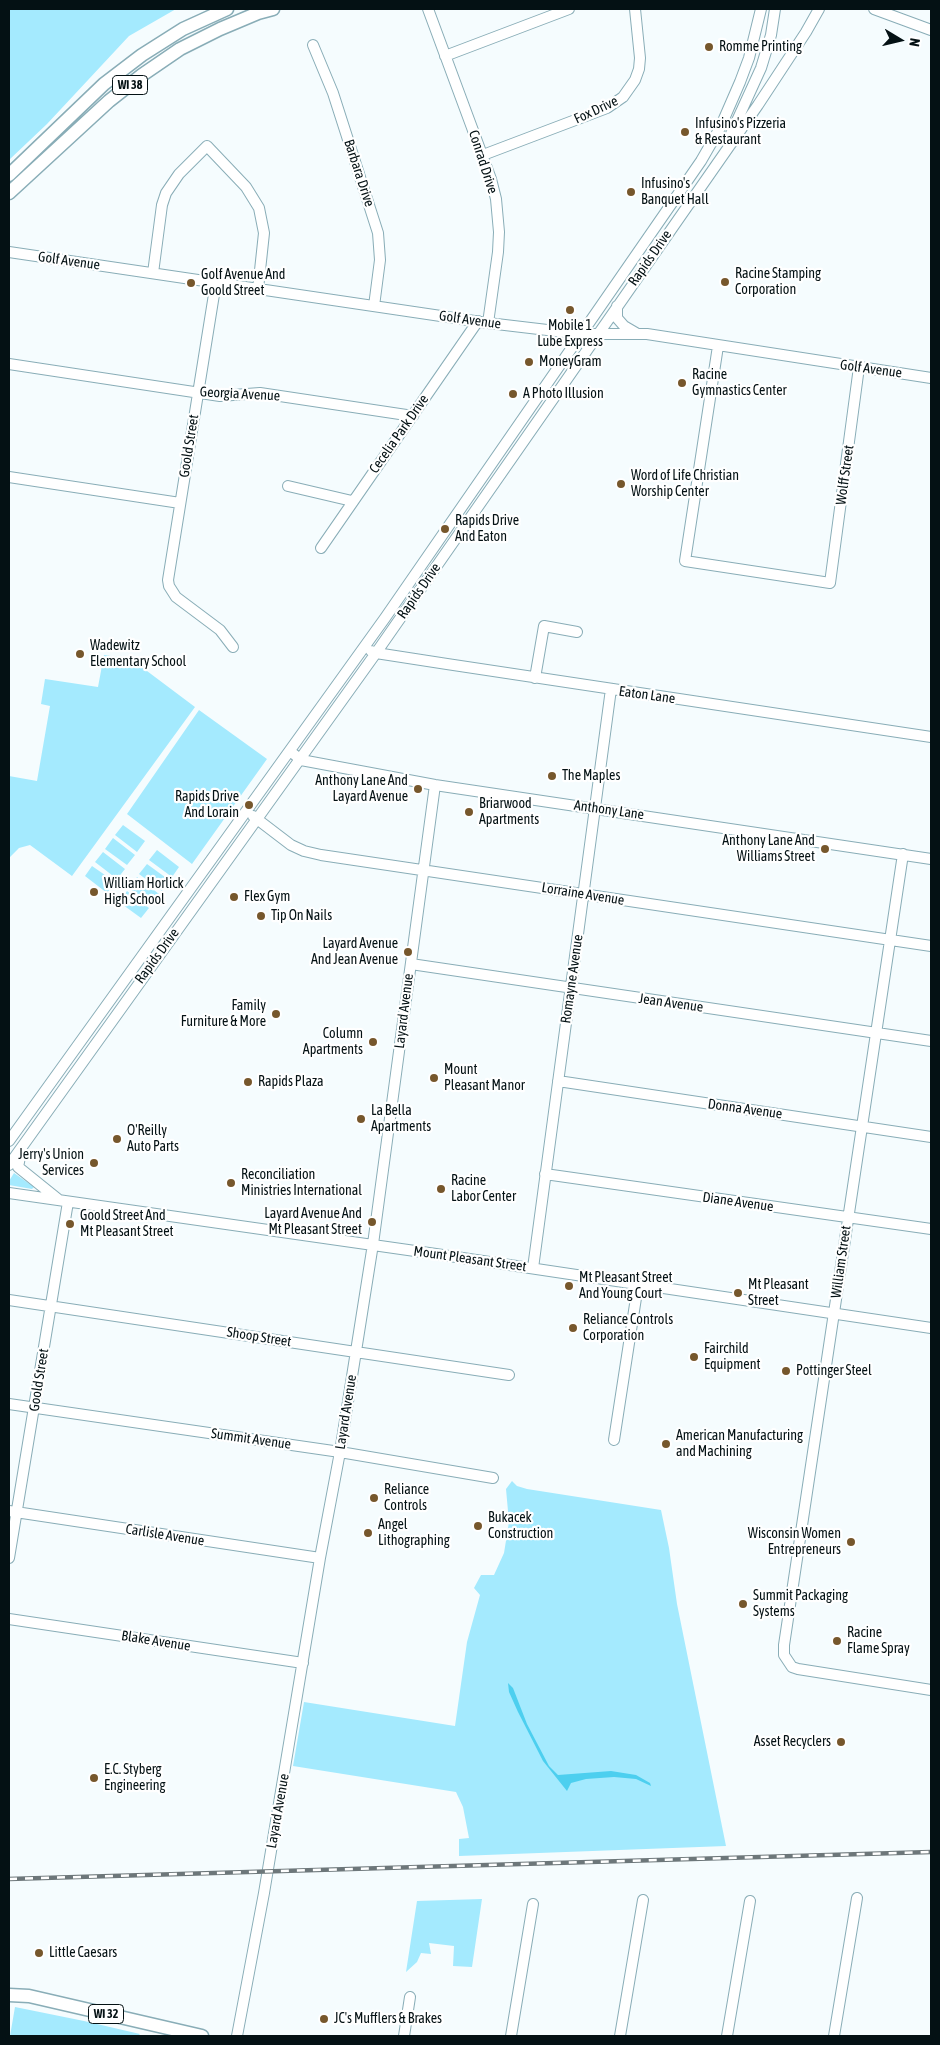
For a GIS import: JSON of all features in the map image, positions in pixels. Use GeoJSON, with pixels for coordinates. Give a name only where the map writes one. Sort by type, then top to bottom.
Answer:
{"type":"FeatureCollection","features":[{"type":"Feature","properties":{"kind":"main road","name":"WI 38"},"geometry":{"type":"LineString","coordinates":[[9,175],[104,84],[142,56],[184,29],[227,9]]}},
{"type":"Feature","properties":{"kind":"main road","name":"WI 38"},"geometry":{"type":"LineString","coordinates":[[9,193],[109,102],[142,75],[180,49],[220,29],[258,13],[273,9]]}},
{"type":"Feature","properties":{"kind":"main road","name":"WI 32"},"geometry":{"type":"LineString","coordinates":[[9,1995],[29,1996],[202,2036]]}},
{"type":"Feature","properties":{"kind":"street","name":"Conrad Drive"},"geometry":{"type":"LineString","coordinates":[[428,9],[483,155],[496,199],[499,232],[498,252],[483,322]]}},
{"type":"Feature","properties":{"kind":"street"},"geometry":{"type":"LineString","coordinates":[[445,56],[569,9]]}},
{"type":"Feature","properties":{"kind":"street","name":"Fox Drive"},"geometry":{"type":"LineString","coordinates":[[483,155],[607,108],[623,97],[633,84],[639,69],[640,58],[635,9]]}},
{"type":"Feature","properties":{"kind":"street","name":"Rapids Drive"},"geometry":{"type":"LineString","coordinates":[[9,1142],[290,751],[701,161],[720,128],[749,58],[761,9]]}},
{"type":"Feature","properties":{"kind":"street"},"geometry":{"type":"LineString","coordinates":[[716,163],[761,68],[771,35],[776,9]]}},
{"type":"Feature","properties":{"kind":"street","name":"Rapids Drive"},"geometry":{"type":"LineString","coordinates":[[9,1166],[181,923],[376,654],[764,96],[819,9]]}},
{"type":"Feature","properties":{"kind":"street"},"geometry":{"type":"LineString","coordinates":[[874,9],[931,30]]}},
{"type":"Feature","properties":{"kind":"street","name":"Barbara Drive"},"geometry":{"type":"LineString","coordinates":[[313,45],[333,93],[378,233],[380,260],[374,306]]}},
{"type":"Feature","properties":{"kind":"street"},"geometry":{"type":"LineString","coordinates":[[733,98],[746,102]]}},
{"type":"Feature","properties":{"kind":"street"},"geometry":{"type":"LineString","coordinates":[[152,273],[162,205],[166,194],[176,176],[207,146],[254,197],[263,221],[264,247],[258,289]]}},
{"type":"Feature","properties":{"kind":"street"},"geometry":{"type":"LineString","coordinates":[[684,186],[696,192]]}},
{"type":"Feature","properties":{"kind":"street"},"geometry":{"type":"LineString","coordinates":[[643,246],[654,252]]}},
{"type":"Feature","properties":{"kind":"street","name":"Golf Avenue"},"geometry":{"type":"LineString","coordinates":[[9,252],[483,322],[581,334],[637,333],[931,378]]}},
{"type":"Feature","properties":{"kind":"street","name":"Goold Street"},"geometry":{"type":"LineString","coordinates":[[216,282],[168,580],[169,586],[176,597],[220,630],[233,647]]}},
{"type":"Feature","properties":{"kind":"street"},"geometry":{"type":"LineString","coordinates":[[617,306],[618,318],[624,326],[637,333]]}},
{"type":"Feature","properties":{"kind":"street","name":"Cecelia Park Drive"},"geometry":{"type":"LineString","coordinates":[[321,548],[352,501],[483,322]]}},
{"type":"Feature","properties":{"kind":"street","name":"Wolff Street"},"geometry":{"type":"LineString","coordinates":[[718,346],[685,561],[830,583],[859,367]]}},
{"type":"Feature","properties":{"kind":"street","name":"Georgia Avenue"},"geometry":{"type":"LineString","coordinates":[[9,364],[220,396],[260,393],[413,416]]}},
{"type":"Feature","properties":{"kind":"street"},"geometry":{"type":"LineString","coordinates":[[550,380],[561,388]]}},
{"type":"Feature","properties":{"kind":"street"},"geometry":{"type":"LineString","coordinates":[[534,402],[545,410]]}},
{"type":"Feature","properties":{"kind":"street"},"geometry":{"type":"LineString","coordinates":[[505,444],[516,452]]}},
{"type":"Feature","properties":{"kind":"street"},"geometry":{"type":"LineString","coordinates":[[9,477],[180,503]]}},
{"type":"Feature","properties":{"kind":"street"},"geometry":{"type":"LineString","coordinates":[[288,486],[352,501]]}},
{"type":"Feature","properties":{"kind":"street"},"geometry":{"type":"LineString","coordinates":[[467,499],[478,506]]}},
{"type":"Feature","properties":{"kind":"street"},"geometry":{"type":"LineString","coordinates":[[426,558],[437,565]]}},
{"type":"Feature","properties":{"kind":"street"},"geometry":{"type":"LineString","coordinates":[[535,678],[544,626],[577,632]]}},
{"type":"Feature","properties":{"kind":"street","name":"Eaton Lane"},"geometry":{"type":"LineString","coordinates":[[364,646],[376,654],[931,736]]}},
{"type":"Feature","properties":{"kind":"street","name":"Romayne Avenue"},"geometry":{"type":"LineString","coordinates":[[533,1268],[611,689]]}},
{"type":"Feature","properties":{"kind":"street","name":"Anthony Lane"},"geometry":{"type":"LineString","coordinates":[[290,751],[301,760],[435,785],[931,859]]}},
{"type":"Feature","properties":{"kind":"street","name":"Layard Avenue"},"geometry":{"type":"LineString","coordinates":[[237,2036],[264,1893],[320,1558],[340,1452],[373,1244],[435,785]]}},
{"type":"Feature","properties":{"kind":"street","name":"Lorraine Avenue"},"geometry":{"type":"LineString","coordinates":[[246,811],[292,844],[311,853],[931,946]]}},
{"type":"Feature","properties":{"kind":"street","name":"William Street"},"geometry":{"type":"LineString","coordinates":[[903,854],[784,1655],[792,1667],[807,1672],[931,1690]]}},
{"type":"Feature","properties":{"kind":"street","name":"Jean Avenue"},"geometry":{"type":"LineString","coordinates":[[410,964],[931,1041]]}},
{"type":"Feature","properties":{"kind":"street","name":"Donna Avenue"},"geometry":{"type":"LineString","coordinates":[[558,1081],[931,1137]]}},
{"type":"Feature","properties":{"kind":"street"},"geometry":{"type":"LineString","coordinates":[[23,1145],[18,1167],[64,1201]]}},
{"type":"Feature","properties":{"kind":"street","name":"Diane Avenue"},"geometry":{"type":"LineString","coordinates":[[545,1174],[931,1229]]}},
{"type":"Feature","properties":{"kind":"street","name":"Mount Pleasant Street"},"geometry":{"type":"LineString","coordinates":[[9,1193],[373,1244],[931,1328]]}},
{"type":"Feature","properties":{"kind":"street","name":"Goold Street"},"geometry":{"type":"LineString","coordinates":[[9,1558],[13,1512],[34,1408],[51,1306],[64,1201]]}},
{"type":"Feature","properties":{"kind":"street"},"geometry":{"type":"LineString","coordinates":[[614,1440],[638,1285]]}},
{"type":"Feature","properties":{"kind":"street","name":"Shoop Street"},"geometry":{"type":"LineString","coordinates":[[9,1300],[509,1374]]}},
{"type":"Feature","properties":{"kind":"street","name":"Summit Avenue"},"geometry":{"type":"LineString","coordinates":[[9,1404],[340,1452],[493,1478]]}},
{"type":"Feature","properties":{"kind":"street","name":"Carlisle Avenue"},"geometry":{"type":"LineString","coordinates":[[13,1512],[320,1558]]}},
{"type":"Feature","properties":{"kind":"street","name":"Blake Avenue"},"geometry":{"type":"LineString","coordinates":[[9,1619],[303,1663]]}},
{"type":"Feature","properties":{"kind":"street"},"geometry":{"type":"LineString","coordinates":[[834,2036],[858,1898]]}},
{"type":"Feature","properties":{"kind":"street"},"geometry":{"type":"LineString","coordinates":[[620,2036],[643,1900]]}},
{"type":"Feature","properties":{"kind":"street"},"geometry":{"type":"LineString","coordinates":[[727,2036],[750,1900]]}},
{"type":"Feature","properties":{"kind":"street"},"geometry":{"type":"LineString","coordinates":[[511,2036],[533,1904]]}},
{"type":"Feature","properties":{"kind":"street"},"geometry":{"type":"LineString","coordinates":[[404,2036],[410,1997]]}},
{"type":"Feature","properties":{"kind":"shaded area"},"geometry":{"type":"Polygon","coordinates":[[[9,9],[176,9],[129,36],[47,124],[9,160],[9,9]]]}},
{"type":"Feature","properties":{"kind":"shaded area"},"geometry":{"type":"Polygon","coordinates":[[[104,655],[131,659],[195,707],[72,876],[30,845],[19,848],[9,858],[9,776],[37,781],[50,706],[41,704],[45,679],[98,687],[104,655]]]}},
{"type":"Feature","properties":{"kind":"shaded area"},"geometry":{"type":"Polygon","coordinates":[[[199,710],[267,759],[192,864],[127,814],[199,710]]]}},
{"type":"Feature","properties":{"kind":"shaded area"},"geometry":{"type":"Polygon","coordinates":[[[123,825],[145,841],[137,852],[115,835],[123,825]]]}},
{"type":"Feature","properties":{"kind":"shaded area"},"geometry":{"type":"Polygon","coordinates":[[[113,838],[135,855],[127,865],[105,849],[113,838]]]}},
{"type":"Feature","properties":{"kind":"shaded area"},"geometry":{"type":"Polygon","coordinates":[[[157,850],[179,867],[172,877],[149,860],[157,850]]]}},
{"type":"Feature","properties":{"kind":"shaded area"},"geometry":{"type":"Polygon","coordinates":[[[103,852],[125,869],[117,879],[95,862],[103,852]]]}},
{"type":"Feature","properties":{"kind":"shaded area"},"geometry":{"type":"Polygon","coordinates":[[[147,864],[169,880],[162,891],[139,874],[147,864]]]}},
{"type":"Feature","properties":{"kind":"shaded area"},"geometry":{"type":"Polygon","coordinates":[[[92,866],[115,882],[107,893],[85,876],[92,866]]]}},
{"type":"Feature","properties":{"kind":"shaded area"},"geometry":{"type":"Polygon","coordinates":[[[137,877],[159,894],[151,904],[129,888],[137,877]]]}},
{"type":"Feature","properties":{"kind":"shaded area"},"geometry":{"type":"Polygon","coordinates":[[[127,891],[149,908],[141,918],[119,902],[127,891]]]}},
{"type":"Feature","properties":{"kind":"shaded area"},"geometry":{"type":"Polygon","coordinates":[[[14,1173],[34,1187],[32,1189],[9,1185],[9,1181],[14,1173]]]}},
{"type":"Feature","properties":{"kind":"shaded area"},"geometry":{"type":"Polygon","coordinates":[[[512,1481],[517,1486],[527,1489],[661,1510],[669,1548],[677,1604],[726,1846],[459,1856],[459,1839],[469,1838],[463,1807],[456,1792],[293,1766],[304,1702],[455,1726],[467,1642],[480,1595],[474,1588],[481,1575],[494,1575],[504,1553],[509,1522],[506,1489],[512,1481]]]}},
{"type":"Feature","properties":{"kind":"shaded area"},"geometry":{"type":"Polygon","coordinates":[[[508,1683],[513,1688],[527,1724],[549,1766],[558,1775],[611,1771],[636,1775],[650,1783],[651,1786],[636,1779],[614,1777],[586,1779],[571,1783],[567,1791],[543,1761],[509,1692],[508,1683]]]}},
{"type":"Feature","properties":{"kind":"shaded area"},"geometry":{"type":"Polygon","coordinates":[[[482,1899],[472,1967],[453,1966],[454,1946],[429,1943],[431,1954],[421,1953],[417,1962],[406,1972],[417,1901],[482,1899]]]}},
{"type":"Feature","properties":{"kind":"shaded area"},"geometry":{"type":"Polygon","coordinates":[[[15,2007],[140,2034],[138,2036],[10,2036],[15,2007]]]}},
{"type":"Feature","properties":{"kind":"railway"},"geometry":{"type":"LineString","coordinates":[[9,1879],[931,1852]]}},
{"type":"Feature","properties":{"kind":"place","name":"Romme Printing"},"geometry":{"type":"Point","coordinates":[709,47]}},
{"type":"Feature","properties":{"kind":"place","name":"Infusino's Pizzeria & Restaurant"},"geometry":{"type":"Point","coordinates":[685,132]}},
{"type":"Feature","properties":{"kind":"place","name":"Infusino's Banquet Hall"},"geometry":{"type":"Point","coordinates":[631,192]}},
{"type":"Feature","properties":{"kind":"place","name":"Racine Stamping Corporation"},"geometry":{"type":"Point","coordinates":[725,282]}},
{"type":"Feature","properties":{"kind":"place","name":"Golf Avenue And Goold Street"},"geometry":{"type":"Point","coordinates":[191,283]}},
{"type":"Feature","properties":{"kind":"place","name":"Mobile 1 Lube Express"},"geometry":{"type":"Point","coordinates":[570,310]}},
{"type":"Feature","properties":{"kind":"place","name":"MoneyGram"},"geometry":{"type":"Point","coordinates":[529,362]}},
{"type":"Feature","properties":{"kind":"place","name":"Racine Gymnastics Center"},"geometry":{"type":"Point","coordinates":[682,383]}},
{"type":"Feature","properties":{"kind":"place","name":"A Photo Illusion"},"geometry":{"type":"Point","coordinates":[513,394]}},
{"type":"Feature","properties":{"kind":"place","name":"Word of Life Christian Worship Center"},"geometry":{"type":"Point","coordinates":[621,484]}},
{"type":"Feature","properties":{"kind":"place","name":"Rapids Drive And Eaton"},"geometry":{"type":"Point","coordinates":[445,529]}},
{"type":"Feature","properties":{"kind":"place","name":"Wadewitz Elementary School"},"geometry":{"type":"Point","coordinates":[80,654]}},
{"type":"Feature","properties":{"kind":"place","name":"The Maples"},"geometry":{"type":"Point","coordinates":[552,776]}},
{"type":"Feature","properties":{"kind":"place","name":"Anthony Lane And Layard Avenue"},"geometry":{"type":"Point","coordinates":[418,789]}},
{"type":"Feature","properties":{"kind":"place","name":"Rapids Drive And Lorain"},"geometry":{"type":"Point","coordinates":[249,805]}},
{"type":"Feature","properties":{"kind":"place","name":"Briarwood Apartments"},"geometry":{"type":"Point","coordinates":[469,812]}},
{"type":"Feature","properties":{"kind":"place","name":"Anthony Lane And Williams Street"},"geometry":{"type":"Point","coordinates":[825,849]}},
{"type":"Feature","properties":{"kind":"place","name":"William Horlick High School"},"geometry":{"type":"Point","coordinates":[94,892]}},
{"type":"Feature","properties":{"kind":"place","name":"Flex Gym"},"geometry":{"type":"Point","coordinates":[234,897]}},
{"type":"Feature","properties":{"kind":"place","name":"Tip On Nails"},"geometry":{"type":"Point","coordinates":[261,916]}},
{"type":"Feature","properties":{"kind":"place","name":"Layard Avenue And Jean Avenue"},"geometry":{"type":"Point","coordinates":[408,952]}},
{"type":"Feature","properties":{"kind":"place","name":"Family Furniture & More"},"geometry":{"type":"Point","coordinates":[276,1014]}},
{"type":"Feature","properties":{"kind":"place","name":"Column Apartments"},"geometry":{"type":"Point","coordinates":[373,1042]}},
{"type":"Feature","properties":{"kind":"place","name":"Mount Pleasant Manor"},"geometry":{"type":"Point","coordinates":[434,1078]}},
{"type":"Feature","properties":{"kind":"place","name":"Rapids Plaza"},"geometry":{"type":"Point","coordinates":[248,1082]}},
{"type":"Feature","properties":{"kind":"place","name":"La Bella Apartments"},"geometry":{"type":"Point","coordinates":[361,1119]}},
{"type":"Feature","properties":{"kind":"place","name":"O'Reilly Auto Parts"},"geometry":{"type":"Point","coordinates":[117,1139]}},
{"type":"Feature","properties":{"kind":"place","name":"Jerry's Union Services"},"geometry":{"type":"Point","coordinates":[94,1163]}},
{"type":"Feature","properties":{"kind":"place","name":"Reconciliation Ministries International"},"geometry":{"type":"Point","coordinates":[231,1183]}},
{"type":"Feature","properties":{"kind":"place","name":"Racine Labor Center"},"geometry":{"type":"Point","coordinates":[441,1189]}},
{"type":"Feature","properties":{"kind":"place","name":"Layard Avenue And Mt Pleasant Street"},"geometry":{"type":"Point","coordinates":[372,1222]}},
{"type":"Feature","properties":{"kind":"place","name":"Goold Street And Mt Pleasant Street"},"geometry":{"type":"Point","coordinates":[70,1224]}},
{"type":"Feature","properties":{"kind":"place","name":"Mt Pleasant Street And Young Court"},"geometry":{"type":"Point","coordinates":[569,1286]}},
{"type":"Feature","properties":{"kind":"place","name":"Mt Pleasant Street"},"geometry":{"type":"Point","coordinates":[738,1293]}},
{"type":"Feature","properties":{"kind":"place","name":"Reliance Controls Corporation"},"geometry":{"type":"Point","coordinates":[573,1328]}},
{"type":"Feature","properties":{"kind":"place","name":"Fairchild Equipment"},"geometry":{"type":"Point","coordinates":[694,1357]}},
{"type":"Feature","properties":{"kind":"place","name":"Pottinger Steel"},"geometry":{"type":"Point","coordinates":[786,1371]}},
{"type":"Feature","properties":{"kind":"place","name":"American Manufacturing and Machining"},"geometry":{"type":"Point","coordinates":[666,1444]}},
{"type":"Feature","properties":{"kind":"place","name":"Reliance Controls"},"geometry":{"type":"Point","coordinates":[374,1498]}},
{"type":"Feature","properties":{"kind":"place","name":"Bukacek Construction"},"geometry":{"type":"Point","coordinates":[478,1526]}},
{"type":"Feature","properties":{"kind":"place","name":"Angel Lithographing"},"geometry":{"type":"Point","coordinates":[368,1533]}},
{"type":"Feature","properties":{"kind":"place","name":"Wisconsin Women Entrepreneurs"},"geometry":{"type":"Point","coordinates":[851,1542]}},
{"type":"Feature","properties":{"kind":"place","name":"Summit Packaging Systems"},"geometry":{"type":"Point","coordinates":[743,1604]}},
{"type":"Feature","properties":{"kind":"place","name":"Racine Flame Spray"},"geometry":{"type":"Point","coordinates":[837,1641]}},
{"type":"Feature","properties":{"kind":"place","name":"Asset Recyclers"},"geometry":{"type":"Point","coordinates":[841,1742]}},
{"type":"Feature","properties":{"kind":"place","name":"E.C. Styberg Engineering"},"geometry":{"type":"Point","coordinates":[94,1778]}},
{"type":"Feature","properties":{"kind":"place","name":"Little Caesars"},"geometry":{"type":"Point","coordinates":[39,1953]}},
{"type":"Feature","properties":{"kind":"place","name":"JC's Mufflers & Brakes"},"geometry":{"type":"Point","coordinates":[324,2019]}}]}
